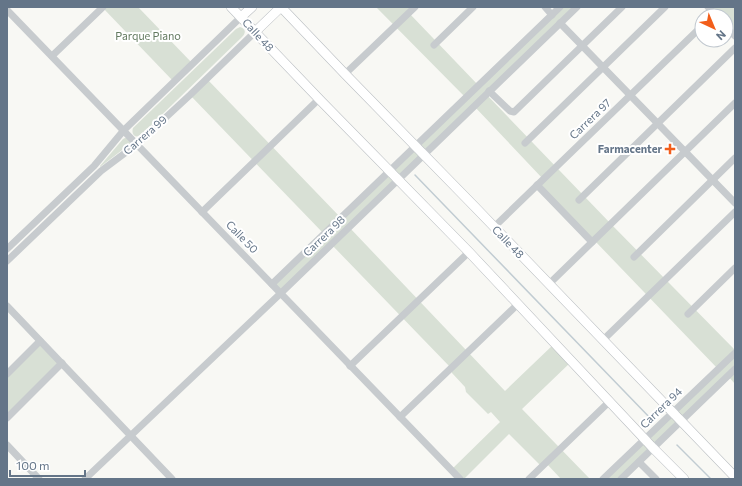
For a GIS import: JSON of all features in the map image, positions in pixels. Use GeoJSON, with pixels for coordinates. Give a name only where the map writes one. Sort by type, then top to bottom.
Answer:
{"type":"FeatureCollection","features":[{"type":"Feature","properties":{"kind":"main road","name":"Calle 48"},"geometry":{"type":"LineString","coordinates":[[231,7],[469,252],[684,479]]}},
{"type":"Feature","properties":{"kind":"main road","name":"Carrera 99"},"geometry":{"type":"LineString","coordinates":[[241,17],[252,7]]}},
{"type":"Feature","properties":{"kind":"main road","name":"Calle 48"},"geometry":{"type":"LineString","coordinates":[[281,7],[735,478]]}},
{"type":"Feature","properties":{"kind":"main road","name":"Carrera 99"},"geometry":{"type":"LineString","coordinates":[[255,32],[281,7]]}},
{"type":"Feature","properties":{"kind":"street"},"geometry":{"type":"LineString","coordinates":[[52,56],[103,7]]}},
{"type":"Feature","properties":{"kind":"street"},"geometry":{"type":"LineString","coordinates":[[345,74],[415,7]]}},
{"type":"Feature","properties":{"kind":"street"},"geometry":{"type":"LineString","coordinates":[[434,45],[473,7]]}},
{"type":"Feature","properties":{"kind":"street"},"geometry":{"type":"LineString","coordinates":[[545,7],[552,15]]}},
{"type":"Feature","properties":{"kind":"street","name":"Carrera 98"},"geometry":{"type":"LineString","coordinates":[[272,284],[560,7]]}},
{"type":"Feature","properties":{"kind":"street","name":"Carrera 98"},"geometry":{"type":"LineString","coordinates":[[85,479],[281,293],[577,7]]}},
{"type":"Feature","properties":{"kind":"street"},"geometry":{"type":"LineString","coordinates":[[489,91],[512,112],[514,112],[622,7]]}},
{"type":"Feature","properties":{"kind":"street"},"geometry":{"type":"LineString","coordinates":[[525,144],[665,7]]}},
{"type":"Feature","properties":{"kind":"street","name":"Calle 50"},"geometry":{"type":"LineString","coordinates":[[7,10],[460,479]]}},
{"type":"Feature","properties":{"kind":"street","name":"Carrera 99"},"geometry":{"type":"LineString","coordinates":[[7,249],[94,166],[124,130],[241,17]]}},
{"type":"Feature","properties":{"kind":"street"},"geometry":{"type":"LineString","coordinates":[[560,23],[735,203]]}},
{"type":"Feature","properties":{"kind":"street","name":"Carrera 99"},"geometry":{"type":"LineString","coordinates":[[7,261],[101,171],[137,144],[255,32]]}},
{"type":"Feature","properties":{"kind":"street","name":"Carrera 97"},"geometry":{"type":"LineString","coordinates":[[494,227],[694,34]]}},
{"type":"Feature","properties":{"kind":"street"},"geometry":{"type":"LineString","coordinates":[[579,200],[735,48]]}},
{"type":"Feature","properties":{"kind":"street"},"geometry":{"type":"LineString","coordinates":[[202,212],[319,99]]}},
{"type":"Feature","properties":{"kind":"street"},"geometry":{"type":"LineString","coordinates":[[549,284],[735,103]]}},
{"type":"Feature","properties":{"kind":"street"},"geometry":{"type":"LineString","coordinates":[[634,257],[735,158]]}},
{"type":"Feature","properties":{"kind":"street"},"geometry":{"type":"LineString","coordinates":[[537,185],[592,242]]}},
{"type":"Feature","properties":{"kind":"street"},"geometry":{"type":"LineString","coordinates":[[603,340],[735,212]]}},
{"type":"Feature","properties":{"kind":"street"},"geometry":{"type":"LineString","coordinates":[[350,366],[469,252]]}},
{"type":"Feature","properties":{"kind":"street"},"geometry":{"type":"LineString","coordinates":[[688,314],[735,268]]}},
{"type":"Feature","properties":{"kind":"street"},"geometry":{"type":"LineString","coordinates":[[400,417],[518,304]]}},
{"type":"Feature","properties":{"kind":"street"},"geometry":{"type":"LineString","coordinates":[[7,306],[172,479]]}},
{"type":"Feature","properties":{"kind":"street"},"geometry":{"type":"LineString","coordinates":[[7,374],[40,341]]}},
{"type":"Feature","properties":{"kind":"street","name":"Carrera 94"},"geometry":{"type":"LineString","coordinates":[[603,479],[735,353]]}},
{"type":"Feature","properties":{"kind":"street"},"geometry":{"type":"LineString","coordinates":[[7,418],[62,364]]}},
{"type":"Feature","properties":{"kind":"street"},"geometry":{"type":"LineString","coordinates":[[622,479],[735,369]]}},
{"type":"Feature","properties":{"kind":"street"},"geometry":{"type":"LineString","coordinates":[[529,479],[610,401]]}},
{"type":"Feature","properties":{"kind":"street"},"geometry":{"type":"LineString","coordinates":[[7,445],[39,479]]}},
{"type":"Feature","properties":{"kind":"street"},"geometry":{"type":"LineString","coordinates":[[639,462],[656,479]]}},
{"type":"Feature","properties":{"kind":"green space","name":"Parque Piano"},"geometry":{"type":"Polygon","coordinates":[[[103,7],[138,7],[193,64],[174,82],[103,7]]]}},
{"type":"Feature","properties":{"kind":"green space"},"geometry":{"type":"Polygon","coordinates":[[[376,7],[415,7],[409,13],[479,86],[560,7],[577,7],[486,94],[735,350],[735,384],[728,376],[621,479],[603,479],[718,369],[594,240],[537,185],[543,179],[474,106],[349,227],[505,391],[555,343],[572,361],[522,409],[590,479],[561,479],[546,463],[542,467],[509,434],[464,479],[460,479],[451,470],[500,422],[491,412],[488,414],[466,392],[465,387],[452,373],[451,368],[331,244],[281,293],[272,284],[324,234],[190,95],[207,79],[341,218],[466,98],[376,7]]]}},
{"type":"Feature","properties":{"kind":"green space"},"geometry":{"type":"Polygon","coordinates":[[[708,7],[735,7],[735,36],[734,8],[708,7]]]}},
{"type":"Feature","properties":{"kind":"green space"},"geometry":{"type":"Polygon","coordinates":[[[240,27],[245,31],[242,37],[141,135],[135,136],[133,128],[236,29],[240,27]]]}},
{"type":"Feature","properties":{"kind":"green space"},"geometry":{"type":"Polygon","coordinates":[[[125,138],[131,142],[130,144],[100,167],[123,139],[125,138]]]}},
{"type":"Feature","properties":{"kind":"green space"},"geometry":{"type":"Polygon","coordinates":[[[40,341],[62,363],[7,418],[7,374],[40,341]]]}},
{"type":"Feature","properties":{"kind":"waterway"},"geometry":{"type":"LineString","coordinates":[[415,175],[653,421]]}},
{"type":"Feature","properties":{"kind":"waterway"},"geometry":{"type":"LineString","coordinates":[[677,445],[711,479]]}},
{"type":"Feature","properties":{"kind":"place","name":"Farmacenter"},"geometry":{"type":"Point","coordinates":[670,149]}}]}
